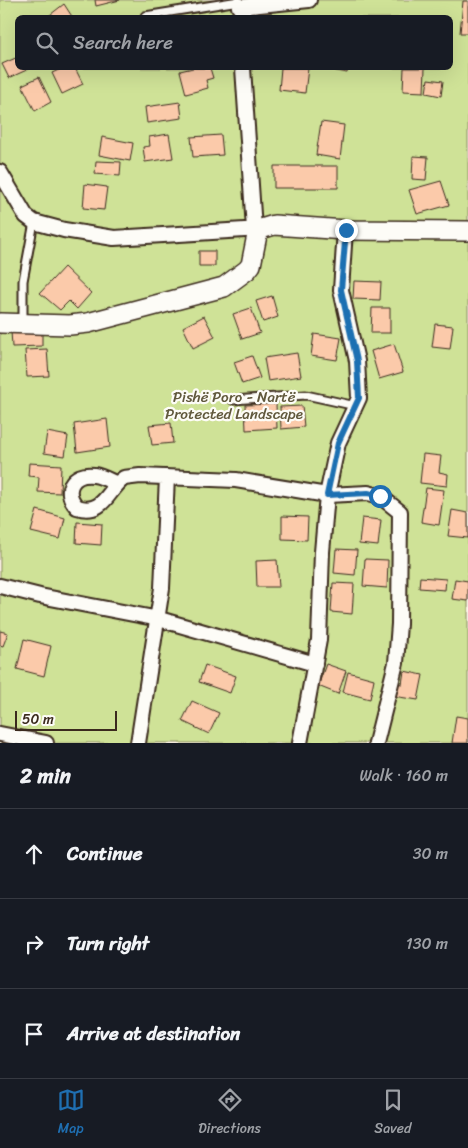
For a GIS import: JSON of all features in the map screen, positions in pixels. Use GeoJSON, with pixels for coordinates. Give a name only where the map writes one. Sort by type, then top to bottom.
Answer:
{"type":"FeatureCollection","features":[{"type":"Feature","properties":{"kind":"street"},"geometry":{"type":"LineString","coordinates":[[239,6],[309,0]]}},
{"type":"Feature","properties":{"kind":"street"},"geometry":{"type":"LineString","coordinates":[[0,324],[70,325],[88,322],[224,287],[248,270],[251,265],[257,229],[243,70]]}},
{"type":"Feature","properties":{"kind":"street"},"geometry":{"type":"LineString","coordinates":[[0,172],[5,191],[34,222],[64,230],[114,238],[257,229],[274,225],[346,230],[468,231]]}},
{"type":"Feature","properties":{"kind":"street"},"geometry":{"type":"LineString","coordinates":[[300,743],[315,664],[321,615],[322,552],[327,495],[338,443],[359,398],[357,361],[341,290],[346,230]]}},
{"type":"Feature","properties":{"kind":"street"},"geometry":{"type":"LineString","coordinates":[[117,484],[130,476],[167,477],[236,480],[327,495],[368,493],[380,496],[400,512],[400,605],[396,664],[376,743]]}},
{"type":"Feature","properties":{"kind":"street"},"geometry":{"type":"LineString","coordinates":[[138,743],[159,619],[167,477]]}},
{"type":"Feature","properties":{"kind":"street"},"geometry":{"type":"LineString","coordinates":[[0,586],[40,596],[159,619],[315,664]]}},
{"type":"Feature","properties":{"kind":"street"},"geometry":{"type":"LineString","coordinates":[[0,734],[46,743]]}},
{"type":"Feature","properties":{"kind":"lane"},"geometry":{"type":"LineString","coordinates":[[154,15],[239,6]]}},
{"type":"Feature","properties":{"kind":"lane"},"geometry":{"type":"LineString","coordinates":[[23,324],[23,281],[34,222]]}},
{"type":"Feature","properties":{"kind":"lane"},"geometry":{"type":"LineString","coordinates":[[233,400],[306,395],[356,406]]}},
{"type":"Feature","properties":{"kind":"green space","name":"Pishë Poro - Nartë Protected Landscape"},"geometry":{"type":"Polygon","coordinates":[[[0,0],[468,0],[468,743],[0,743],[0,0]]]}},
{"type":"Feature","properties":{"kind":"building"},"geometry":{"type":"Polygon","coordinates":[[[95,0],[120,0],[96,6],[95,0]]]}},
{"type":"Feature","properties":{"kind":"building"},"geometry":{"type":"Polygon","coordinates":[[[463,1],[468,1],[468,33],[460,33],[463,1]]]}},
{"type":"Feature","properties":{"kind":"building"},"geometry":{"type":"Polygon","coordinates":[[[64,4],[71,15],[50,15],[64,4]]]}},
{"type":"Feature","properties":{"kind":"building"},"geometry":{"type":"Polygon","coordinates":[[[15,58],[15,70],[27,70],[9,78],[2,64],[15,58]]]}},
{"type":"Feature","properties":{"kind":"building"},"geometry":{"type":"Polygon","coordinates":[[[59,70],[76,70],[83,84],[62,94],[52,73],[59,70]]]}},
{"type":"Feature","properties":{"kind":"building"},"geometry":{"type":"Polygon","coordinates":[[[211,70],[213,78],[206,80],[208,88],[186,94],[180,71],[211,70]]]}},
{"type":"Feature","properties":{"kind":"building"},"geometry":{"type":"Polygon","coordinates":[[[281,70],[308,70],[305,93],[279,90],[281,70]]]}},
{"type":"Feature","properties":{"kind":"building"},"geometry":{"type":"Polygon","coordinates":[[[332,70],[348,70],[347,73],[332,70]]]}},
{"type":"Feature","properties":{"kind":"building"},"geometry":{"type":"Polygon","coordinates":[[[404,70],[425,70],[424,92],[403,91],[404,70]]]}},
{"type":"Feature","properties":{"kind":"building"},"geometry":{"type":"Polygon","coordinates":[[[39,77],[51,102],[35,111],[22,85],[39,77]]]}},
{"type":"Feature","properties":{"kind":"building"},"geometry":{"type":"Polygon","coordinates":[[[428,79],[443,81],[441,96],[426,93],[428,79]]]}},
{"type":"Feature","properties":{"kind":"building"},"geometry":{"type":"Polygon","coordinates":[[[180,102],[182,118],[147,123],[145,107],[180,102]]]}},
{"type":"Feature","properties":{"kind":"building"},"geometry":{"type":"Polygon","coordinates":[[[321,122],[344,125],[340,159],[316,155],[321,122]]]}},
{"type":"Feature","properties":{"kind":"building"},"geometry":{"type":"Polygon","coordinates":[[[169,134],[173,158],[145,162],[143,147],[150,146],[149,137],[169,134]]]}},
{"type":"Feature","properties":{"kind":"building"},"geometry":{"type":"Polygon","coordinates":[[[221,135],[223,155],[193,157],[191,137],[221,135]]]}},
{"type":"Feature","properties":{"kind":"building"},"geometry":{"type":"Polygon","coordinates":[[[102,137],[133,143],[130,161],[99,155],[102,137]]]}},
{"type":"Feature","properties":{"kind":"building"},"geometry":{"type":"Polygon","coordinates":[[[413,156],[428,157],[426,180],[412,179],[413,156]]]}},
{"type":"Feature","properties":{"kind":"building"},"geometry":{"type":"Polygon","coordinates":[[[96,161],[121,162],[120,176],[95,174],[96,161]]]}},
{"type":"Feature","properties":{"kind":"building"},"geometry":{"type":"Polygon","coordinates":[[[274,166],[338,166],[338,188],[274,188],[274,166]]]}},
{"type":"Feature","properties":{"kind":"building"},"geometry":{"type":"Polygon","coordinates":[[[441,181],[449,205],[417,214],[409,190],[441,181]]]}},
{"type":"Feature","properties":{"kind":"building"},"geometry":{"type":"Polygon","coordinates":[[[85,184],[107,187],[104,210],[83,208],[85,184]]]}},
{"type":"Feature","properties":{"kind":"building"},"geometry":{"type":"Polygon","coordinates":[[[199,251],[215,251],[215,266],[199,266],[199,251]]]}},
{"type":"Feature","properties":{"kind":"building"},"geometry":{"type":"Polygon","coordinates":[[[64,267],[91,293],[77,309],[69,301],[60,310],[40,293],[64,267]]]}},
{"type":"Feature","properties":{"kind":"building"},"geometry":{"type":"Polygon","coordinates":[[[354,281],[381,282],[380,300],[353,299],[354,281]]]}},
{"type":"Feature","properties":{"kind":"building"},"geometry":{"type":"Polygon","coordinates":[[[272,296],[278,317],[263,322],[256,301],[272,296]]]}},
{"type":"Feature","properties":{"kind":"building"},"geometry":{"type":"Polygon","coordinates":[[[251,308],[260,333],[242,339],[233,314],[251,308]]]}},
{"type":"Feature","properties":{"kind":"building"},"geometry":{"type":"Polygon","coordinates":[[[372,308],[390,308],[390,333],[371,333],[372,308]]]}},
{"type":"Feature","properties":{"kind":"building"},"geometry":{"type":"Polygon","coordinates":[[[204,316],[215,337],[193,348],[183,327],[204,316]]]}},
{"type":"Feature","properties":{"kind":"building"},"geometry":{"type":"Polygon","coordinates":[[[435,324],[453,326],[450,349],[432,347],[435,324]]]}},
{"type":"Feature","properties":{"kind":"building"},"geometry":{"type":"Polygon","coordinates":[[[42,330],[42,346],[12,347],[11,331],[42,330]]]}},
{"type":"Feature","properties":{"kind":"building"},"geometry":{"type":"Polygon","coordinates":[[[314,334],[341,338],[337,360],[311,356],[314,334]]]}},
{"type":"Feature","properties":{"kind":"building"},"geometry":{"type":"Polygon","coordinates":[[[394,344],[403,372],[379,379],[371,351],[394,344]]]}},
{"type":"Feature","properties":{"kind":"building"},"geometry":{"type":"Polygon","coordinates":[[[47,349],[49,376],[27,377],[25,350],[47,349]]]}},
{"type":"Feature","properties":{"kind":"building"},"geometry":{"type":"Polygon","coordinates":[[[297,353],[301,376],[268,381],[264,358],[297,353]]]}},
{"type":"Feature","properties":{"kind":"building"},"geometry":{"type":"Polygon","coordinates":[[[252,356],[260,378],[242,384],[234,362],[252,356]]]}},
{"type":"Feature","properties":{"kind":"building"},"geometry":{"type":"Polygon","coordinates":[[[276,404],[277,428],[246,430],[245,405],[276,404]]]}},
{"type":"Feature","properties":{"kind":"building"},"geometry":{"type":"Polygon","coordinates":[[[302,406],[304,427],[281,429],[280,407],[302,406]]]}},
{"type":"Feature","properties":{"kind":"building"},"geometry":{"type":"Polygon","coordinates":[[[107,419],[110,447],[77,452],[74,424],[107,419]]]}},
{"type":"Feature","properties":{"kind":"building"},"geometry":{"type":"Polygon","coordinates":[[[171,423],[173,443],[152,445],[149,425],[171,423]]]}},
{"type":"Feature","properties":{"kind":"building"},"geometry":{"type":"Polygon","coordinates":[[[47,432],[68,436],[65,456],[44,453],[47,432]]]}},
{"type":"Feature","properties":{"kind":"building"},"geometry":{"type":"Polygon","coordinates":[[[423,454],[441,456],[439,472],[448,474],[447,486],[420,483],[423,454]]]}},
{"type":"Feature","properties":{"kind":"building"},"geometry":{"type":"Polygon","coordinates":[[[29,463],[61,465],[60,493],[38,492],[39,477],[28,476],[29,463]]]}},
{"type":"Feature","properties":{"kind":"building"},"geometry":{"type":"Polygon","coordinates":[[[426,488],[444,490],[439,525],[421,522],[426,488]]]}},
{"type":"Feature","properties":{"kind":"building"},"geometry":{"type":"Polygon","coordinates":[[[37,510],[65,518],[60,539],[31,532],[37,510]]]}},
{"type":"Feature","properties":{"kind":"building"},"geometry":{"type":"Polygon","coordinates":[[[452,510],[468,513],[468,538],[448,536],[452,510]]]}},
{"type":"Feature","properties":{"kind":"building"},"geometry":{"type":"Polygon","coordinates":[[[282,516],[308,517],[307,540],[282,539],[282,516]]]}},
{"type":"Feature","properties":{"kind":"building"},"geometry":{"type":"Polygon","coordinates":[[[362,518],[381,520],[378,546],[359,544],[362,518]]]}},
{"type":"Feature","properties":{"kind":"building"},"geometry":{"type":"Polygon","coordinates":[[[77,522],[102,524],[101,545],[76,543],[77,522]]]}},
{"type":"Feature","properties":{"kind":"building"},"geometry":{"type":"Polygon","coordinates":[[[336,549],[357,550],[355,575],[334,573],[336,549]]]}},
{"type":"Feature","properties":{"kind":"building"},"geometry":{"type":"Polygon","coordinates":[[[365,559],[388,560],[387,588],[363,586],[365,559]]]}},
{"type":"Feature","properties":{"kind":"building"},"geometry":{"type":"Polygon","coordinates":[[[277,560],[279,587],[257,587],[256,561],[277,560]]]}},
{"type":"Feature","properties":{"kind":"building"},"geometry":{"type":"Polygon","coordinates":[[[420,577],[446,579],[445,590],[419,588],[420,577]]]}},
{"type":"Feature","properties":{"kind":"building"},"geometry":{"type":"Polygon","coordinates":[[[455,579],[468,581],[468,601],[452,599],[455,579]]]}},
{"type":"Feature","properties":{"kind":"building"},"geometry":{"type":"Polygon","coordinates":[[[333,583],[354,584],[352,614],[331,612],[333,583]]]}},
{"type":"Feature","properties":{"kind":"building"},"geometry":{"type":"Polygon","coordinates":[[[0,631],[8,633],[3,646],[0,645],[0,631]]]}},
{"type":"Feature","properties":{"kind":"building"},"geometry":{"type":"Polygon","coordinates":[[[24,639],[51,646],[44,676],[17,669],[24,639]]]}},
{"type":"Feature","properties":{"kind":"building"},"geometry":{"type":"Polygon","coordinates":[[[326,664],[346,671],[338,694],[318,686],[326,664]]]}},
{"type":"Feature","properties":{"kind":"building"},"geometry":{"type":"Polygon","coordinates":[[[205,665],[236,676],[230,693],[199,682],[205,665]]]}},
{"type":"Feature","properties":{"kind":"building"},"geometry":{"type":"Polygon","coordinates":[[[404,671],[423,675],[418,700],[393,696],[396,683],[402,684],[404,671]]]}},
{"type":"Feature","properties":{"kind":"building"},"geometry":{"type":"Polygon","coordinates":[[[348,672],[374,679],[370,699],[343,692],[348,672]]]}},
{"type":"Feature","properties":{"kind":"building"},"geometry":{"type":"Polygon","coordinates":[[[192,701],[219,713],[209,734],[182,721],[192,701]]]}},
{"type":"Feature","properties":{"kind":"building"},"geometry":{"type":"Polygon","coordinates":[[[456,716],[468,718],[468,743],[452,743],[456,716]]]}},
{"type":"Feature","properties":{"kind":"route"},"geometry":{"type":"LineString","coordinates":[[346,230],[341,290],[357,361],[359,398],[338,443],[327,495],[368,493],[380,496]]}}]}
